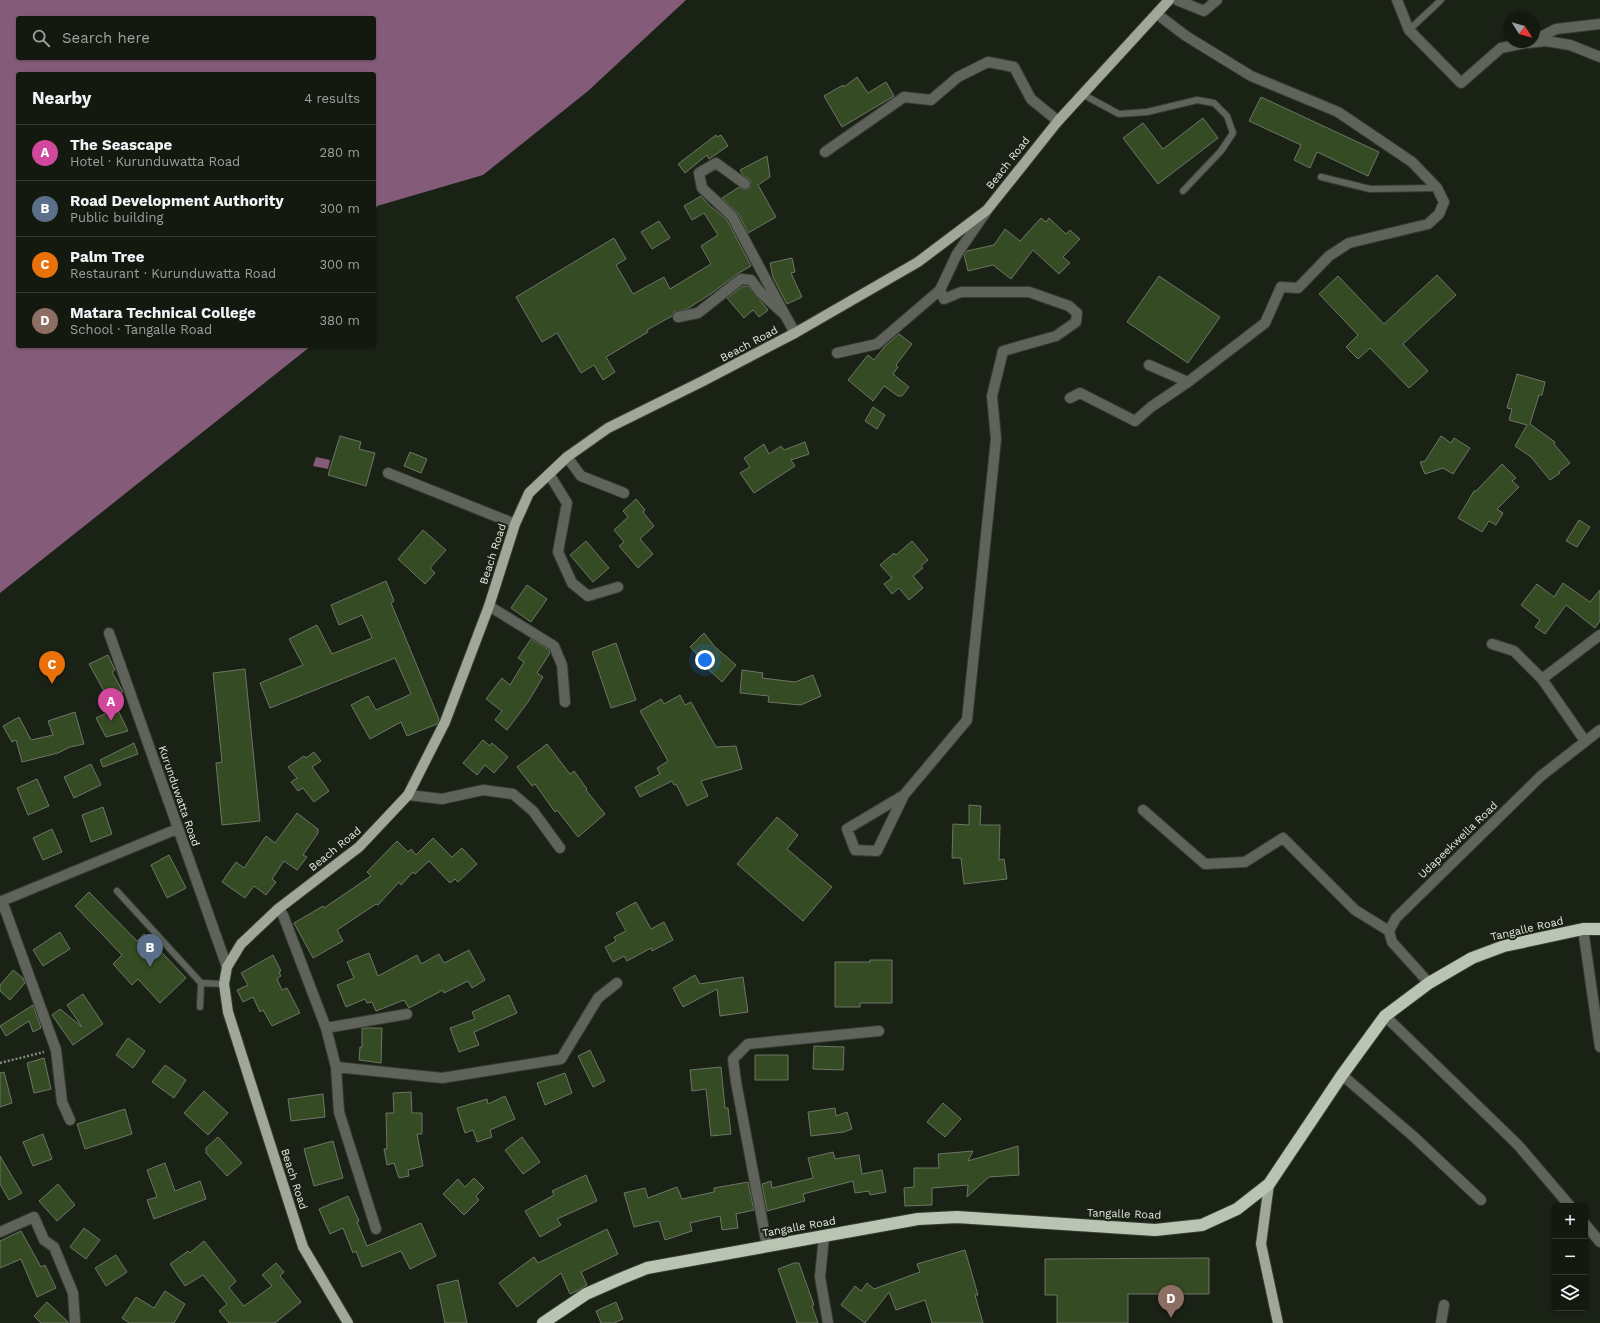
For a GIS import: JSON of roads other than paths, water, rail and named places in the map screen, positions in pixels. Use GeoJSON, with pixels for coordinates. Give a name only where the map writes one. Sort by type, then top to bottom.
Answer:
{"type":"FeatureCollection","features":[{"type":"Feature","properties":{"kind":"highway","name":"Tangalle Road"},"geometry":{"type":"LineString","coordinates":[[542,1323],[586,1294],[620,1278],[647,1268],[918,1219],[957,1217],[1155,1230],[1202,1225],[1237,1209],[1268,1184],[1385,1016],[1429,983],[1472,958],[1504,946],[1583,929],[1600,928]]}},
{"type":"Feature","properties":{"kind":"main road","name":"Beach Road"},"geometry":{"type":"LineString","coordinates":[[348,1323],[303,1247],[228,1012],[224,984],[227,967],[241,944],[278,909],[359,848],[408,795],[445,722],[489,606],[515,524],[529,493],[567,457],[608,428],[795,333],[918,262],[987,210],[1058,121],[1169,0]]}},
{"type":"Feature","properties":{"kind":"main road"},"geometry":{"type":"LineString","coordinates":[[1268,1184],[1262,1244],[1278,1323]]}},
{"type":"Feature","properties":{"kind":"street"},"geometry":{"type":"LineString","coordinates":[[1177,0],[1204,12],[1218,0]]}},
{"type":"Feature","properties":{"kind":"street"},"geometry":{"type":"LineString","coordinates":[[1397,0],[1409,30],[1461,83],[1501,48],[1504,47]]}},
{"type":"Feature","properties":{"kind":"street"},"geometry":{"type":"LineString","coordinates":[[1070,398],[1080,393],[1135,421],[1151,407],[1188,382],[1265,322],[1282,287],[1298,288],[1329,256],[1349,243],[1428,224],[1439,214],[1444,202],[1437,188],[1412,162],[1338,112],[1251,76],[1186,36],[1156,14]]}},
{"type":"Feature","properties":{"kind":"street"},"geometry":{"type":"LineString","coordinates":[[1540,37],[1556,29],[1600,24]]}},
{"type":"Feature","properties":{"kind":"street"},"geometry":{"type":"LineString","coordinates":[[1540,41],[1570,45],[1600,57]]}},
{"type":"Feature","properties":{"kind":"street"},"geometry":{"type":"LineString","coordinates":[[825,152],[904,97],[931,100],[958,77],[988,62],[1014,67],[1031,99],[1058,121]]}},
{"type":"Feature","properties":{"kind":"street"},"geometry":{"type":"LineString","coordinates":[[745,184],[716,163],[699,173],[702,188],[732,216],[795,333]]}},
{"type":"Feature","properties":{"kind":"street"},"geometry":{"type":"LineString","coordinates":[[837,353],[877,344],[940,290],[957,254],[987,210]]}},
{"type":"Feature","properties":{"kind":"street"},"geometry":{"type":"LineString","coordinates":[[678,317],[698,313],[741,279],[751,280],[760,292],[785,315]]}},
{"type":"Feature","properties":{"kind":"street"},"geometry":{"type":"LineString","coordinates":[[904,795],[847,828],[855,850],[877,851],[904,795],[967,720],[996,439],[992,396],[1003,352],[1056,336],[1076,322],[1076,313],[1069,306],[1029,292],[961,292],[944,299],[940,290]]}},
{"type":"Feature","properties":{"kind":"street"},"geometry":{"type":"LineString","coordinates":[[1149,366],[1188,382]]}},
{"type":"Feature","properties":{"kind":"street"},"geometry":{"type":"LineString","coordinates":[[567,457],[581,476],[624,493]]}},
{"type":"Feature","properties":{"kind":"street"},"geometry":{"type":"LineString","coordinates":[[388,473],[515,524]]}},
{"type":"Feature","properties":{"kind":"street"},"geometry":{"type":"LineString","coordinates":[[549,474],[567,503],[558,552],[572,583],[588,596],[618,587]]}},
{"type":"Feature","properties":{"kind":"street"},"geometry":{"type":"LineString","coordinates":[[489,606],[554,646],[562,665],[565,702]]}},
{"type":"Feature","properties":{"kind":"street","name":"Kurunduwatta Road"},"geometry":{"type":"LineString","coordinates":[[109,633],[227,967]]}},
{"type":"Feature","properties":{"kind":"street"},"geometry":{"type":"LineString","coordinates":[[1542,679],[1600,635]]}},
{"type":"Feature","properties":{"kind":"street"},"geometry":{"type":"LineString","coordinates":[[1492,644],[1514,651],[1542,679],[1585,742]]}},
{"type":"Feature","properties":{"kind":"street","name":"Udapeekwella Road"},"geometry":{"type":"LineString","coordinates":[[1389,931],[1396,918],[1541,776],[1600,730]]}},
{"type":"Feature","properties":{"kind":"street"},"geometry":{"type":"LineString","coordinates":[[408,795],[442,799],[483,790],[513,794],[533,811],[560,848]]}},
{"type":"Feature","properties":{"kind":"street"},"geometry":{"type":"LineString","coordinates":[[1143,810],[1205,864],[1245,862],[1283,838],[1355,910],[1389,931],[1392,942],[1429,983]]}},
{"type":"Feature","properties":{"kind":"street"},"geometry":{"type":"LineString","coordinates":[[70,1120],[62,1102],[56,1050],[1,900],[177,829]]}},
{"type":"Feature","properties":{"kind":"street"},"geometry":{"type":"LineString","coordinates":[[278,909],[283,915],[326,1028],[336,1067],[339,1112],[376,1229]]}},
{"type":"Feature","properties":{"kind":"street"},"geometry":{"type":"LineString","coordinates":[[1583,929],[1600,1047]]}},
{"type":"Feature","properties":{"kind":"street"},"geometry":{"type":"LineString","coordinates":[[336,1067],[442,1078],[561,1059],[598,998],[617,983]]}},
{"type":"Feature","properties":{"kind":"street"},"geometry":{"type":"LineString","coordinates":[[326,1028],[407,1014]]}},
{"type":"Feature","properties":{"kind":"street"},"geometry":{"type":"LineString","coordinates":[[1385,1016],[1518,1145],[1567,1203]]}},
{"type":"Feature","properties":{"kind":"street"},"geometry":{"type":"LineString","coordinates":[[767,1246],[736,1082],[734,1059],[748,1044],[879,1031]]}},
{"type":"Feature","properties":{"kind":"street"},"geometry":{"type":"LineString","coordinates":[[1342,1076],[1413,1136],[1481,1200]]}},
{"type":"Feature","properties":{"kind":"street"},"geometry":{"type":"LineString","coordinates":[[0,1232],[34,1217],[44,1240],[54,1247],[73,1293],[75,1323]]}},
{"type":"Feature","properties":{"kind":"street"},"geometry":{"type":"LineString","coordinates":[[1588,1228],[1600,1242]]}},
{"type":"Feature","properties":{"kind":"street"},"geometry":{"type":"LineString","coordinates":[[824,1236],[820,1277],[828,1323]]}},
{"type":"Feature","properties":{"kind":"street"},"geometry":{"type":"LineString","coordinates":[[1441,1323],[1444,1305]]}},
{"type":"Feature","properties":{"kind":"lane"},"geometry":{"type":"LineString","coordinates":[[1409,30],[1441,0]]}},
{"type":"Feature","properties":{"kind":"lane"},"geometry":{"type":"LineString","coordinates":[[1082,94],[1119,114],[1147,112],[1197,100],[1214,103],[1227,116],[1233,133],[1221,151],[1183,191]]}},
{"type":"Feature","properties":{"kind":"lane"},"geometry":{"type":"LineString","coordinates":[[1321,177],[1370,189],[1437,188]]}},
{"type":"Feature","properties":{"kind":"lane"},"geometry":{"type":"LineString","coordinates":[[117,891],[200,982],[200,1007]]}},
{"type":"Feature","properties":{"kind":"lane"},"geometry":{"type":"LineString","coordinates":[[200,982],[224,984]]}},
{"type":"Feature","properties":{"kind":"place","name":"Palm Tree"},"geometry":{"type":"Point","coordinates":[52,684]}},
{"type":"Feature","properties":{"kind":"place","name":"The Seascape"},"geometry":{"type":"Point","coordinates":[111,721]}},
{"type":"Feature","properties":{"kind":"place","name":"Road Development Authority"},"geometry":{"type":"Point","coordinates":[150,967]}},
{"type":"Feature","properties":{"kind":"place","name":"Matara Technical College"},"geometry":{"type":"Point","coordinates":[1171,1318]}}]}
